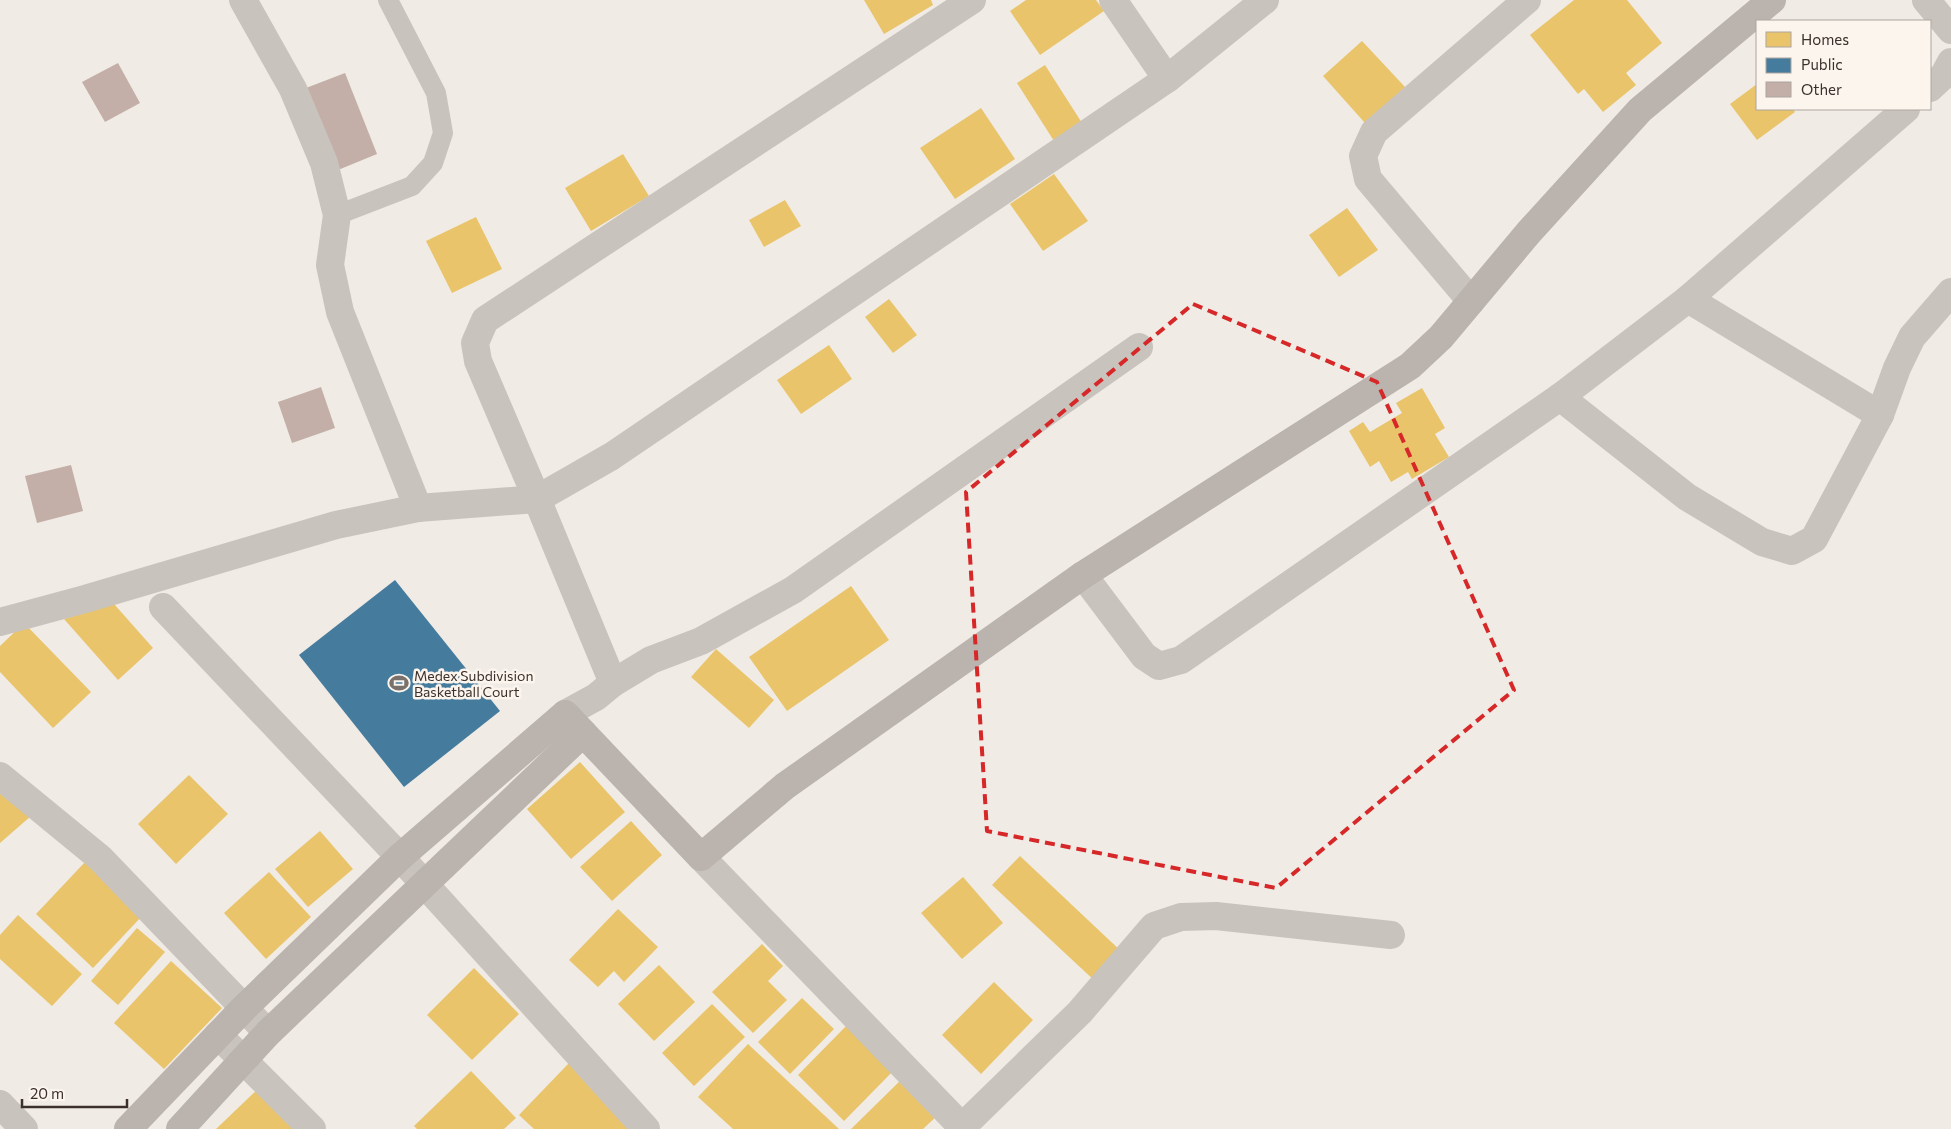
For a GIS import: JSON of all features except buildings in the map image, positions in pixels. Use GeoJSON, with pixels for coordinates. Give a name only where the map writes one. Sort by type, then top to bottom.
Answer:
{"type":"FeatureCollection","features":[{"type":"Feature","properties":{"kind":"street"},"geometry":{"type":"LineString","coordinates":[[243,0],[293,89],[324,163],[337,215],[330,265],[340,312],[418,508]]}},
{"type":"Feature","properties":{"kind":"street"},"geometry":{"type":"LineString","coordinates":[[604,690],[538,499],[478,361],[475,343],[486,320],[972,0]]}},
{"type":"Feature","properties":{"kind":"street"},"geometry":{"type":"LineString","coordinates":[[1113,0],[1167,80]]}},
{"type":"Feature","properties":{"kind":"street"},"geometry":{"type":"LineString","coordinates":[[0,622],[336,525],[418,508],[538,499],[612,456],[1167,80],[1265,0]]}},
{"type":"Feature","properties":{"kind":"street"},"geometry":{"type":"LineString","coordinates":[[1471,301],[1368,179],[1363,156],[1374,132],[1527,0]]}},
{"type":"Feature","properties":{"kind":"street"},"geometry":{"type":"LineString","coordinates":[[701,857],[785,786],[1083,575],[1410,366],[1441,337],[1530,232],[1640,110],[1772,0]]}},
{"type":"Feature","properties":{"kind":"street"},"geometry":{"type":"LineString","coordinates":[[1926,0],[1951,30]]}},
{"type":"Feature","properties":{"kind":"street"},"geometry":{"type":"LineString","coordinates":[[1931,87],[1944,75],[1951,62]]}},
{"type":"Feature","properties":{"kind":"street"},"geometry":{"type":"LineString","coordinates":[[1083,575],[1144,656],[1159,666],[1181,660],[1560,397],[1688,299],[1905,110]]}},
{"type":"Feature","properties":{"kind":"street"},"geometry":{"type":"LineString","coordinates":[[1560,397],[1687,497],[1762,542],[1792,550],[1814,539],[1880,414],[1897,368],[1912,337],[1951,292]]}},
{"type":"Feature","properties":{"kind":"street"},"geometry":{"type":"LineString","coordinates":[[1688,299],[1880,414]]}},
{"type":"Feature","properties":{"kind":"street"},"geometry":{"type":"LineString","coordinates":[[180,1129],[268,1033],[423,883],[604,690],[651,660],[701,641],[793,590],[1139,347]]}},
{"type":"Feature","properties":{"kind":"street"},"geometry":{"type":"LineString","coordinates":[[164,607],[400,857],[646,1129]]}},
{"type":"Feature","properties":{"kind":"street"},"geometry":{"type":"LineString","coordinates":[[574,724],[962,1128],[1080,1012],[1154,926],[1181,917],[1216,916],[1391,935]]}},
{"type":"Feature","properties":{"kind":"street"},"geometry":{"type":"LineString","coordinates":[[128,1129],[244,1008],[400,857],[574,724]]}},
{"type":"Feature","properties":{"kind":"street"},"geometry":{"type":"LineString","coordinates":[[0,776],[100,858],[268,1033]]}},
{"type":"Feature","properties":{"kind":"street"},"geometry":{"type":"LineString","coordinates":[[218,1036],[312,1129]]}},
{"type":"Feature","properties":{"kind":"street"},"geometry":{"type":"LineString","coordinates":[[0,1104],[24,1129]]}},
{"type":"Feature","properties":{"kind":"lane"},"geometry":{"type":"LineString","coordinates":[[337,215],[412,186],[434,163],[442,133],[436,93],[388,0]]}},
{"type":"Feature","properties":{"kind":"highlighted area"},"geometry":{"type":"Polygon","coordinates":[[[1193,304],[1377,382],[1514,690],[1276,888],[987,831],[966,492],[1193,304]]]}},
{"type":"Feature","properties":{"kind":"place","name":"Medex Subdivision Basketball Court"},"geometry":{"type":"Point","coordinates":[399,683]}}]}
